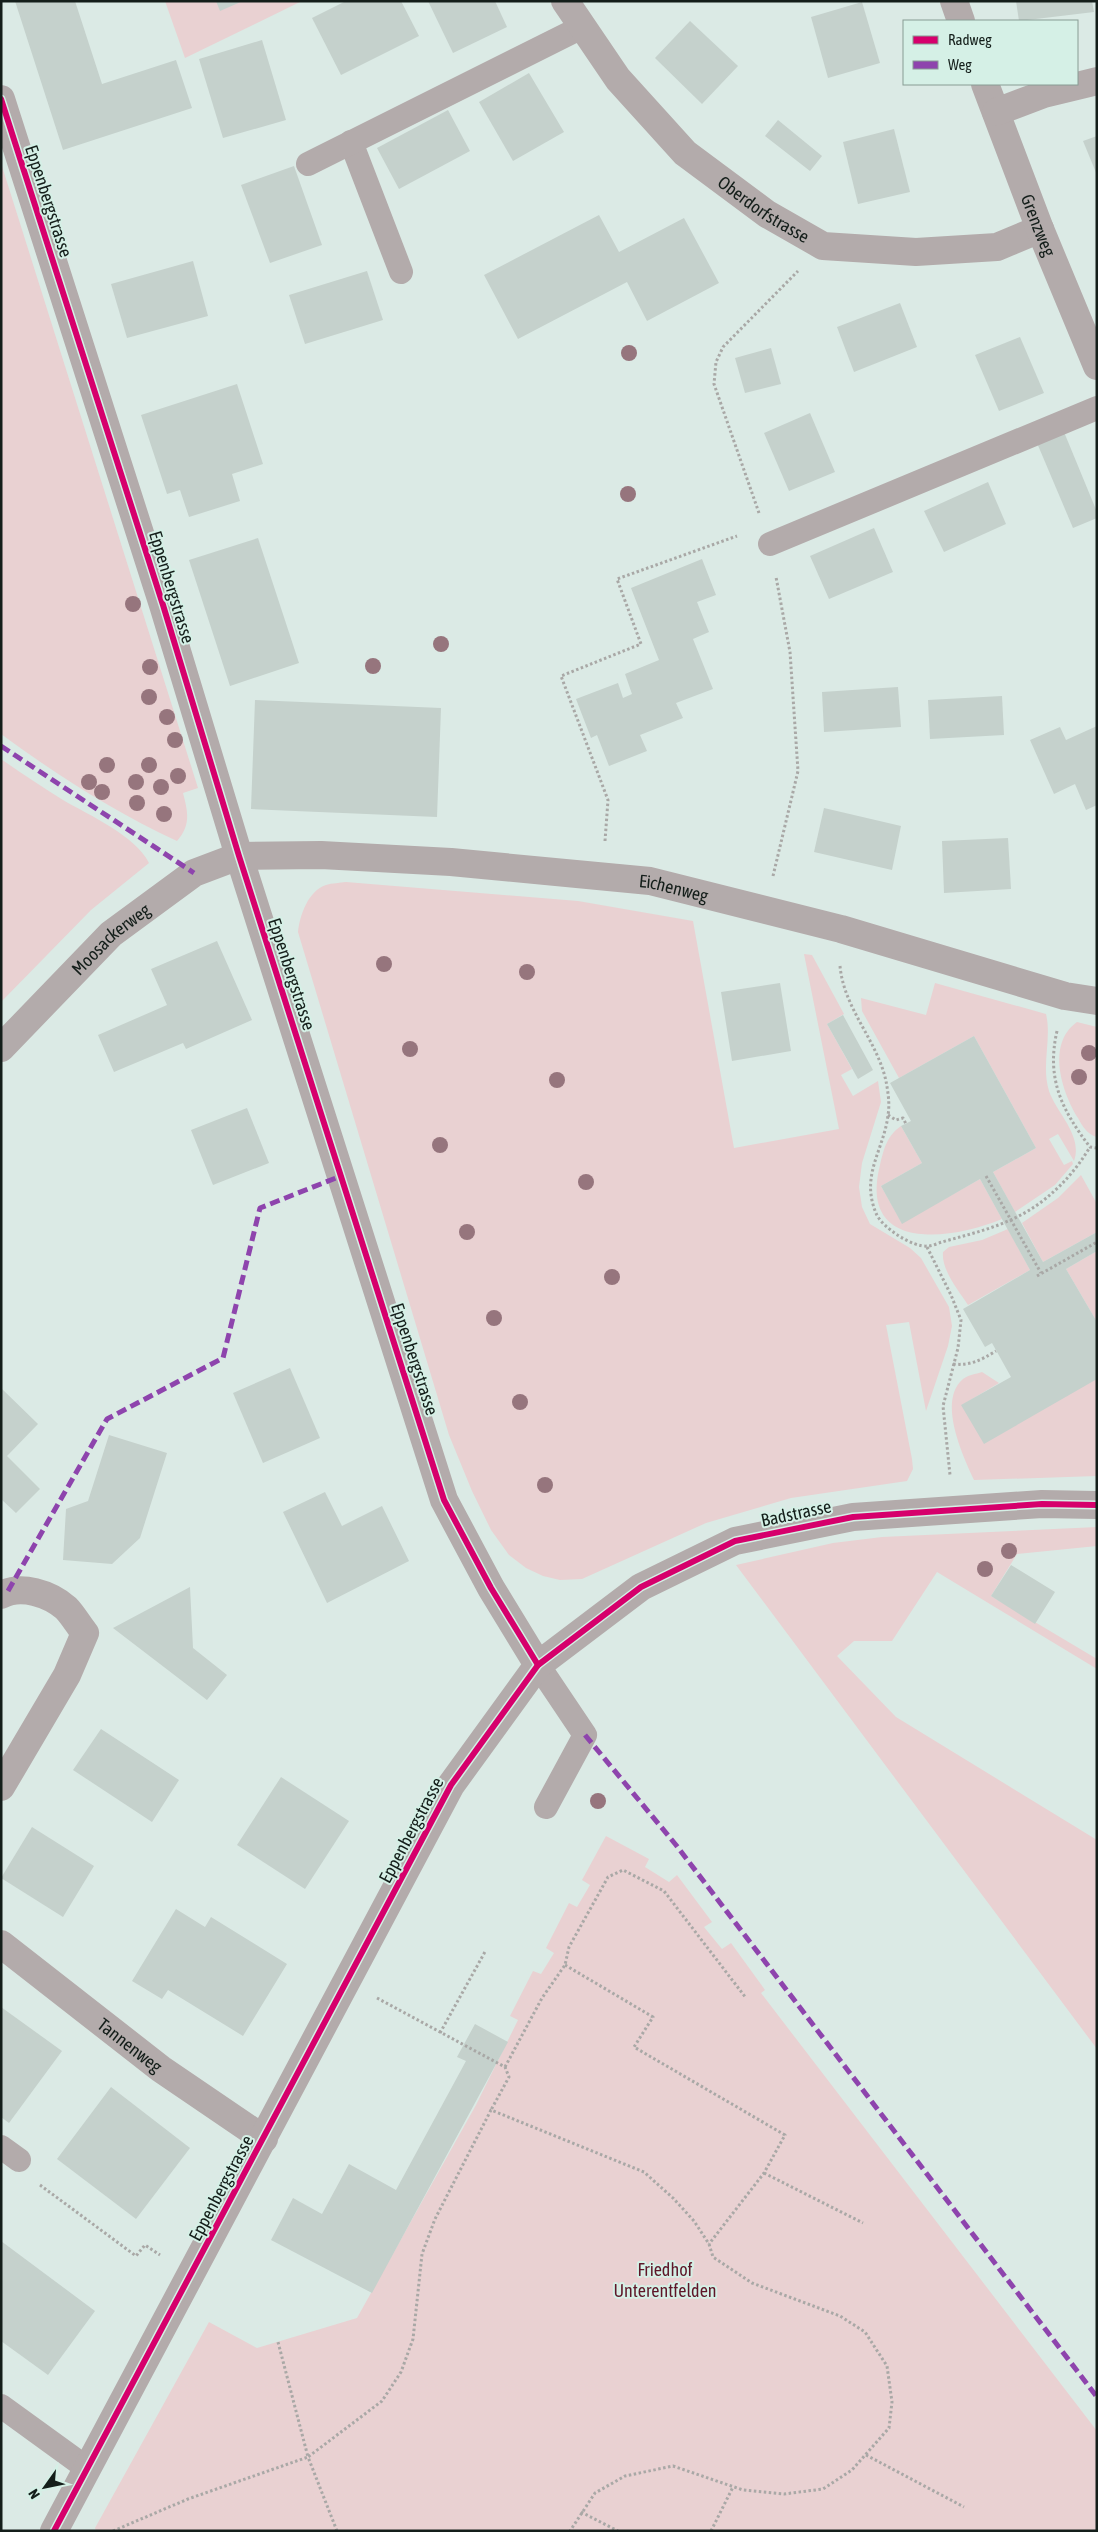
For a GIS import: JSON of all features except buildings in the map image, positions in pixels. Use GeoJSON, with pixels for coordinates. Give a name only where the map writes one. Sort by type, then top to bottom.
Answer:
{"type":"FeatureCollection","features":[{"type":"Feature","properties":{"kind":"street","name":"Oberdorfstrasse"},"geometry":{"type":"LineString","coordinates":[[565,1],[618,79],[685,153],[767,214],[823,246],[916,252],[997,247],[1040,229]]}},
{"type":"Feature","properties":{"kind":"street"},"geometry":{"type":"LineString","coordinates":[[954,1],[961,20]]}},
{"type":"Feature","properties":{"kind":"street"},"geometry":{"type":"LineString","coordinates":[[996,112],[1044,94],[1097,81]]}},
{"type":"Feature","properties":{"kind":"street","name":"Grenzweg"},"geometry":{"type":"LineString","coordinates":[[985,85],[1040,229],[1097,366]]}},
{"type":"Feature","properties":{"kind":"street","name":"Eppenbergstrasse"},"geometry":{"type":"LineString","coordinates":[[1,99],[163,606],[238,856],[444,1500],[491,1588],[538,1665],[451,1785],[348,1982],[54,2531]]}},
{"type":"Feature","properties":{"kind":"street","name":"Eichenweg"},"geometry":{"type":"LineString","coordinates":[[238,856],[321,855],[451,862],[650,881],[841,929],[1065,996],[1097,1001]]}},
{"type":"Feature","properties":{"kind":"street","name":"Moosackerweg"},"geometry":{"type":"LineString","coordinates":[[1,1048],[111,934],[194,873],[238,856]]}},
{"type":"Feature","properties":{"kind":"street","name":"Badstrasse"},"geometry":{"type":"LineString","coordinates":[[538,1665],[641,1587],[736,1541],[854,1517],[1042,1504],[1097,1505]]}},
{"type":"Feature","properties":{"kind":"street"},"geometry":{"type":"LineString","coordinates":[[1,1595],[8,1591],[35,1591],[66,1608],[85,1633],[67,1675],[1,1787]]}},
{"type":"Feature","properties":{"kind":"street","name":"Tannenweg"},"geometry":{"type":"LineString","coordinates":[[1,1944],[161,2069],[264,2139]]}},
{"type":"Feature","properties":{"kind":"lane"},"geometry":{"type":"LineString","coordinates":[[308,164],[582,27]]}},
{"type":"Feature","properties":{"kind":"lane"},"geometry":{"type":"LineString","coordinates":[[351,142],[401,272]]}},
{"type":"Feature","properties":{"kind":"lane"},"geometry":{"type":"LineString","coordinates":[[770,544],[1097,408]]}},
{"type":"Feature","properties":{"kind":"lane"},"geometry":{"type":"LineString","coordinates":[[538,1665],[585,1735],[546,1807]]}},
{"type":"Feature","properties":{"kind":"lane"},"geometry":{"type":"LineString","coordinates":[[1,2406],[88,2469]]}},
{"type":"Feature","properties":{"kind":"path"},"geometry":{"type":"LineString","coordinates":[[603,877],[608,800],[561,676],[641,644],[617,580],[745,533]]}},
{"type":"Feature","properties":{"kind":"path"},"geometry":{"type":"LineString","coordinates":[[841,929],[840,968],[849,1003],[882,1064],[888,1091],[888,1115],[872,1167],[870,1192],[876,1214],[886,1228],[909,1241],[926,1247],[991,1229],[1038,1204],[1064,1182],[1090,1147]]}},
{"type":"Feature","properties":{"kind":"path"},"geometry":{"type":"LineString","coordinates":[[1065,996],[1054,1045],[1053,1066],[1056,1090],[1078,1132],[1090,1147],[1097,1148]]}},
{"type":"Feature","properties":{"kind":"path"},"geometry":{"type":"LineString","coordinates":[[888,1115],[896,1120],[903,1118],[906,1124]]}},
{"type":"Feature","properties":{"kind":"path"},"geometry":{"type":"LineString","coordinates":[[986,1176],[1041,1273]]}},
{"type":"Feature","properties":{"kind":"path"},"geometry":{"type":"LineString","coordinates":[[1037,1276],[1097,1242]]}},
{"type":"Feature","properties":{"kind":"path"},"geometry":{"type":"LineString","coordinates":[[926,1247],[951,1295],[961,1320],[958,1348],[943,1406],[944,1430],[956,1510]]}},
{"type":"Feature","properties":{"kind":"path"},"geometry":{"type":"LineString","coordinates":[[953,1364],[964,1365],[977,1362],[996,1351]]}},
{"type":"Feature","properties":{"kind":"path"},"geometry":{"type":"LineString","coordinates":[[113,2531],[188,2499],[308,2457],[382,2401],[401,2372],[413,2339],[422,2254],[435,2219],[509,2077],[506,2067],[542,1998],[565,1965],[569,1947],[608,1877],[624,1870],[664,1891],[746,1998]]}},
{"type":"Feature","properties":{"kind":"path"},"geometry":{"type":"LineString","coordinates":[[440,2033],[486,1950]]}},
{"type":"Feature","properties":{"kind":"path"},"geometry":{"type":"LineString","coordinates":[[565,1965],[654,2017],[634,2047],[785,2135],[764,2173],[709,2244]]}},
{"type":"Feature","properties":{"kind":"path"},"geometry":{"type":"LineString","coordinates":[[348,1982],[506,2067]]}},
{"type":"Feature","properties":{"kind":"path"},"geometry":{"type":"LineString","coordinates":[[491,2110],[644,2172],[694,2221],[709,2244],[714,2256],[752,2283],[840,2316],[865,2332],[887,2366],[892,2402],[889,2428],[852,2470],[823,2489],[784,2494],[733,2487],[673,2466],[626,2476],[594,2493],[570,2531]]}},
{"type":"Feature","properties":{"kind":"path"},"geometry":{"type":"LineString","coordinates":[[10,2153],[20,2170],[136,2256],[146,2246],[162,2256]]}},
{"type":"Feature","properties":{"kind":"path"},"geometry":{"type":"LineString","coordinates":[[764,2173],[863,2223]]}},
{"type":"Feature","properties":{"kind":"path"},"geometry":{"type":"LineString","coordinates":[[278,2342],[308,2457],[337,2531]]}},
{"type":"Feature","properties":{"kind":"path"},"geometry":{"type":"LineString","coordinates":[[866,2455],[964,2507]]}},
{"type":"Feature","properties":{"kind":"path"},"geometry":{"type":"LineString","coordinates":[[711,2531],[733,2487]]}},
{"type":"Feature","properties":{"kind":"path"},"geometry":{"type":"LineString","coordinates":[[581,2512],[618,2531]]}},
{"type":"Feature","properties":{"kind":"green space"},"geometry":{"type":"Polygon","coordinates":[[[165,1],[302,1],[185,58],[165,1]]]}},
{"type":"Feature","properties":{"kind":"green space"},"geometry":{"type":"Polygon","coordinates":[[[1,163],[198,788],[183,793],[187,818],[185,829],[177,841],[131,818],[86,792],[1,734],[1,163]]]}},
{"type":"Feature","properties":{"kind":"green space"},"geometry":{"type":"Polygon","coordinates":[[[1,759],[63,800],[123,835],[143,853],[149,863],[91,910],[1,1002],[1,759]]]}},
{"type":"Feature","properties":{"kind":"green space"},"geometry":{"type":"Polygon","coordinates":[[[346,882],[578,901],[693,921],[734,1148],[839,1129],[804,954],[812,955],[844,1014],[827,1024],[852,1069],[841,1075],[853,1096],[878,1081],[881,1102],[862,1163],[859,1187],[862,1207],[870,1224],[910,1248],[921,1258],[949,1307],[952,1326],[948,1346],[926,1411],[909,1322],[886,1325],[912,1459],[913,1469],[907,1481],[791,1498],[706,1523],[582,1579],[560,1580],[543,1576],[526,1568],[509,1555],[491,1530],[472,1491],[449,1435],[298,932],[303,911],[314,892],[326,885],[346,882]]]}},
{"type":"Feature","properties":{"kind":"green space"},"geometry":{"type":"Polygon","coordinates":[[[935,983],[1046,1014],[1048,1033],[1046,1072],[1049,1091],[1072,1133],[1076,1151],[1074,1161],[1058,1134],[1049,1139],[1064,1165],[1072,1161],[1073,1164],[1055,1185],[1015,1212],[993,1172],[1036,1148],[974,1036],[899,1078],[862,1011],[861,998],[926,1015],[935,983]]]}},
{"type":"Feature","properties":{"kind":"green space"},"geometry":{"type":"Polygon","coordinates":[[[1077,1022],[1097,1027],[1097,1137],[1086,1130],[1081,1124],[1062,1082],[1059,1055],[1062,1043],[1067,1031],[1077,1022]]]}},
{"type":"Feature","properties":{"kind":"green space"},"geometry":{"type":"Polygon","coordinates":[[[901,1126],[922,1163],[881,1186],[902,1223],[980,1179],[1002,1219],[981,1227],[934,1235],[913,1233],[895,1226],[882,1213],[877,1193],[880,1165],[885,1148],[889,1138],[901,1126]]]}},
{"type":"Feature","properties":{"kind":"green space"},"geometry":{"type":"Polygon","coordinates":[[[1081,1175],[1097,1204],[1097,1232],[1043,1262],[1022,1223],[1058,1198],[1081,1175]]]}},
{"type":"Feature","properties":{"kind":"green space"},"geometry":{"type":"Polygon","coordinates":[[[1008,1229],[1030,1270],[968,1305],[948,1273],[943,1259],[943,1252],[949,1247],[982,1240],[1008,1229]]]}},
{"type":"Feature","properties":{"kind":"green space"},"geometry":{"type":"Polygon","coordinates":[[[1097,1251],[1097,1322],[1066,1269],[1097,1251]]]}},
{"type":"Feature","properties":{"kind":"green space"},"geometry":{"type":"Polygon","coordinates":[[[982,1372],[999,1383],[962,1405],[1097,1379],[1097,1476],[974,1480],[955,1429],[952,1401],[956,1389],[963,1379],[982,1372]]]}},
{"type":"Feature","properties":{"kind":"green space"},"geometry":{"type":"Polygon","coordinates":[[[1097,1527],[1097,1546],[1017,1554],[991,1596],[1097,1659],[1097,1669],[937,1572],[892,1641],[854,1641],[837,1656],[896,1717],[1097,1840],[1097,2049],[736,1565],[833,1543],[882,1537],[1097,1527]]]}},
{"type":"Feature","properties":{"kind":"green space","name":"Friedhof Unterentfelden"},"geometry":{"type":"Polygon","coordinates":[[[606,1836],[649,1859],[645,1867],[669,1882],[677,1875],[712,1922],[704,1927],[722,1949],[731,1943],[765,1990],[761,1993],[1097,2431],[1097,2531],[96,2531],[95,2528],[209,2322],[257,2348],[357,2318],[476,2105],[518,2020],[510,2016],[533,1971],[541,1974],[554,1953],[546,1948],[569,1903],[577,1907],[590,1885],[582,1880],[606,1836]]]}},
{"type":"Feature","properties":{"kind":"marked path"},"geometry":{"type":"LineString","coordinates":[[1,746],[194,873]]}},
{"type":"Feature","properties":{"kind":"marked path"},"geometry":{"type":"LineString","coordinates":[[8,1591],[107,1419],[223,1358],[260,1208],[341,1176]]}},
{"type":"Feature","properties":{"kind":"marked path"},"geometry":{"type":"LineString","coordinates":[[585,1735],[676,1845],[1097,2397]]}},
{"type":"Feature","properties":{"kind":"cycle path"},"geometry":{"type":"LineString","coordinates":[[1,99],[163,605],[239,856],[444,1500],[491,1588],[538,1665]]}},
{"type":"Feature","properties":{"kind":"cycle path"},"geometry":{"type":"LineString","coordinates":[[54,2531],[451,1785],[538,1665],[641,1587],[735,1541],[853,1517],[1042,1504],[1097,1505]]}}]}
